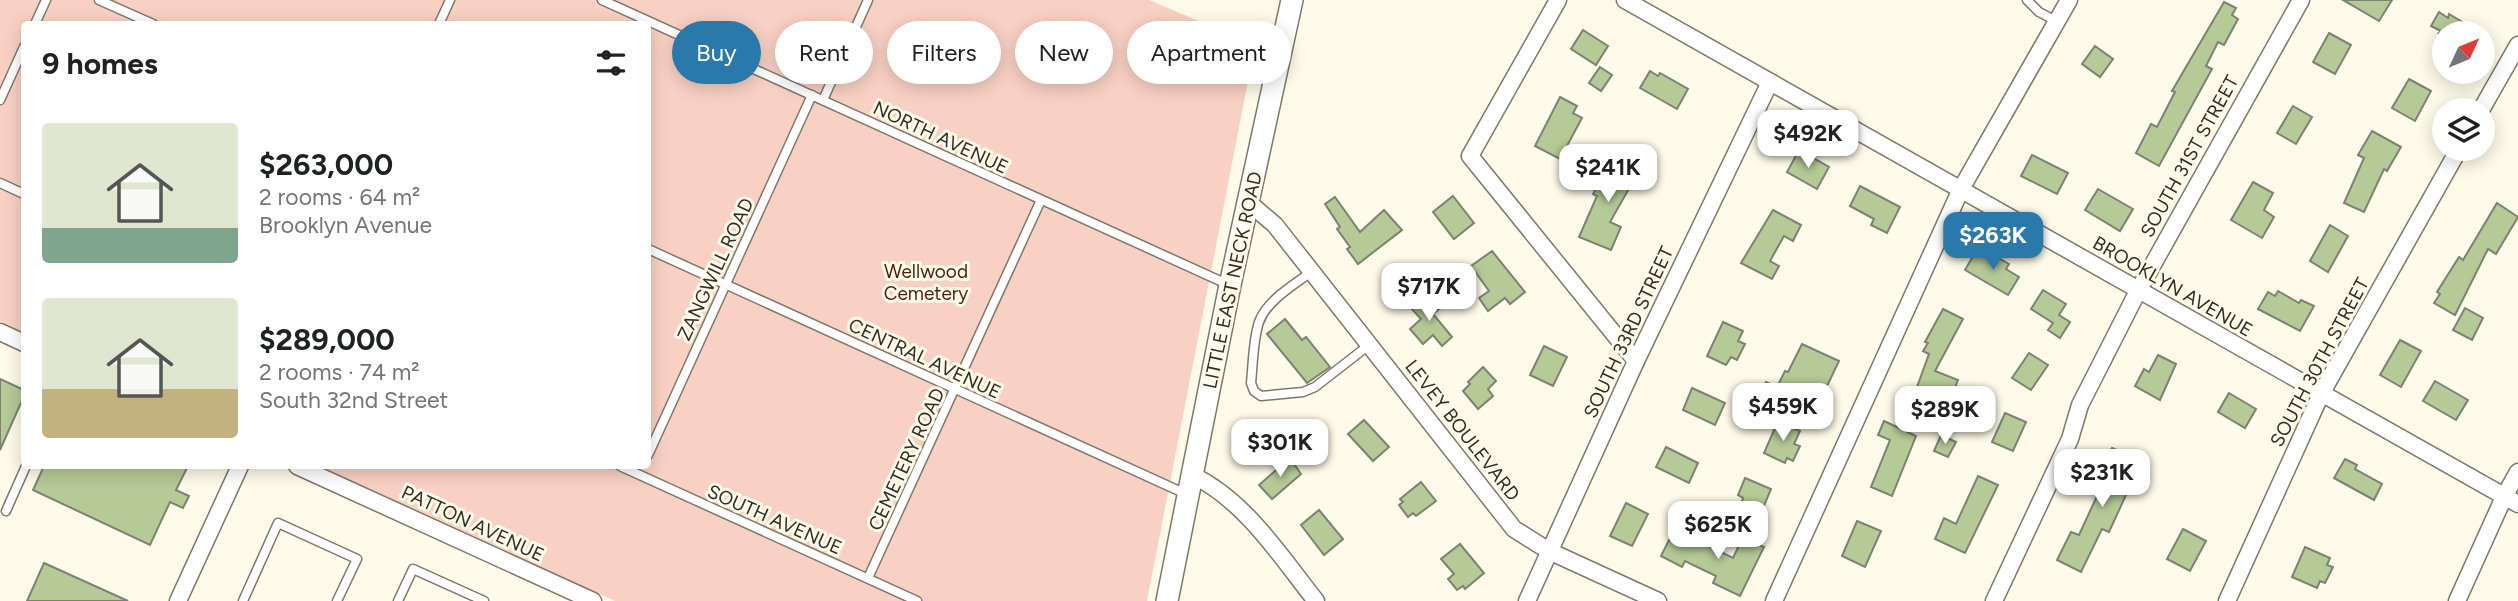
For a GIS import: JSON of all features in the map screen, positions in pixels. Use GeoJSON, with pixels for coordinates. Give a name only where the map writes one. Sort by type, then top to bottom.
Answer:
{"type":"FeatureCollection","features":[{"type":"Feature","properties":{"kind":"main road","name":"LITTLE EAST NECK ROAD"},"geometry":{"type":"LineString","coordinates":[[1167,601],[1230,285],[1292,0]]}},
{"type":"Feature","properties":{"kind":"street"},"geometry":{"type":"LineString","coordinates":[[1558,0],[1470,156],[1636,361]]}},
{"type":"Feature","properties":{"kind":"street","name":"BROOKLYN AVENUE"},"geometry":{"type":"LineString","coordinates":[[1625,0],[2511,501]]}},
{"type":"Feature","properties":{"kind":"street"},"geometry":{"type":"LineString","coordinates":[[1774,601],[1961,189],[2069,0]]}},
{"type":"Feature","properties":{"kind":"street","name":"SOUTH 31ST STREET"},"geometry":{"type":"LineString","coordinates":[[1994,601],[2070,439],[2080,405],[2138,291],[2301,0]]}},
{"type":"Feature","properties":{"kind":"street"},"geometry":{"type":"LineString","coordinates":[[2488,98],[2518,45]]}},
{"type":"Feature","properties":{"kind":"street","name":"SOUTH 33RD STREET"},"geometry":{"type":"LineString","coordinates":[[1527,601],[1636,361],[1770,82]]}},
{"type":"Feature","properties":{"kind":"street","name":"SOUTH 30TH STREET"},"geometry":{"type":"LineString","coordinates":[[2227,601],[2321,394],[2452,161]]}},
{"type":"Feature","properties":{"kind":"street","name":"LEVEY BOULEVARD"},"geometry":{"type":"LineString","coordinates":[[1248,202],[1275,225],[1514,529],[1549,551],[1658,601]]}},
{"type":"Feature","properties":{"kind":"street"},"geometry":{"type":"LineString","coordinates":[[0,332],[21,342]]}},
{"type":"Feature","properties":{"kind":"street"},"geometry":{"type":"LineString","coordinates":[[178,601],[239,469]]}},
{"type":"Feature","properties":{"kind":"street","name":"PATTON AVENUE"},"geometry":{"type":"LineString","coordinates":[[303,469],[562,594],[593,601]]}},
{"type":"Feature","properties":{"kind":"street"},"geometry":{"type":"LineString","coordinates":[[2457,601],[2511,501],[2518,472]]}},
{"type":"Feature","properties":{"kind":"street"},"geometry":{"type":"LineString","coordinates":[[1191,485],[1211,484],[1233,502],[1316,601]]}},
{"type":"Feature","properties":{"kind":"lane"},"geometry":{"type":"LineString","coordinates":[[36,21],[47,0]]}},
{"type":"Feature","properties":{"kind":"lane"},"geometry":{"type":"LineString","coordinates":[[99,0],[146,21]]}},
{"type":"Feature","properties":{"kind":"lane"},"geometry":{"type":"LineString","coordinates":[[440,21],[450,0]]}},
{"type":"Feature","properties":{"kind":"lane","name":"NORTH AVENUE"},"geometry":{"type":"LineString","coordinates":[[602,0],[648,21]]}},
{"type":"Feature","properties":{"kind":"lane"},"geometry":{"type":"LineString","coordinates":[[822,100],[869,0]]}},
{"type":"Feature","properties":{"kind":"lane"},"geometry":{"type":"LineString","coordinates":[[2027,0],[2039,12],[2056,21]]}},
{"type":"Feature","properties":{"kind":"lane","name":"NORTH AVENUE"},"geometry":{"type":"LineString","coordinates":[[651,22],[1230,285]]}},
{"type":"Feature","properties":{"kind":"lane"},"geometry":{"type":"LineString","coordinates":[[0,100],[21,54]]}},
{"type":"Feature","properties":{"kind":"lane","name":"ZANGWILL ROAD"},"geometry":{"type":"LineString","coordinates":[[651,448],[812,96]]}},
{"type":"Feature","properties":{"kind":"lane"},"geometry":{"type":"LineString","coordinates":[[0,183],[21,193]]}},
{"type":"Feature","properties":{"kind":"lane","name":"CEMETERY ROAD"},"geometry":{"type":"LineString","coordinates":[[868,579],[1041,200]]}},
{"type":"Feature","properties":{"kind":"lane","name":"CENTRAL AVENUE"},"geometry":{"type":"LineString","coordinates":[[651,250],[956,389],[1191,485]]}},
{"type":"Feature","properties":{"kind":"lane"},"geometry":{"type":"LineString","coordinates":[[1311,272],[1276,300],[1265,311],[1259,323],[1251,383],[1254,391],[1261,396],[1303,392],[1315,387],[1369,345]]}},
{"type":"Feature","properties":{"kind":"lane"},"geometry":{"type":"LineString","coordinates":[[6,511],[25,469]]}},
{"type":"Feature","properties":{"kind":"lane","name":"SOUTH AVENUE"},"geometry":{"type":"LineString","coordinates":[[641,470],[917,601]]}},
{"type":"Feature","properties":{"kind":"lane"},"geometry":{"type":"LineString","coordinates":[[243,601],[278,523],[358,559],[337,601]]}},
{"type":"Feature","properties":{"kind":"lane"},"geometry":{"type":"LineString","coordinates":[[398,601],[412,569],[484,601]]}},
{"type":"Feature","properties":{"kind":"green space","name":"Wellwood Cemetery"},"geometry":{"type":"Polygon","coordinates":[[[0,0],[1149,0],[1198,21],[1127,21],[1127,84],[1247,84],[1147,601],[615,601],[322,469],[651,469],[651,21],[21,21],[21,332],[0,321],[0,0]]]}},
{"type":"Feature","properties":{"kind":"building"},"geometry":{"type":"Polygon","coordinates":[[[2343,0],[2392,0],[2379,21],[2343,0]]]}},
{"type":"Feature","properties":{"kind":"building"},"geometry":{"type":"Polygon","coordinates":[[[2224,2],[2236,8],[2232,15],[2238,19],[2224,45],[2218,42],[2206,66],[2212,69],[2159,166],[2136,153],[2151,124],[2157,127],[2175,92],[2172,91],[2224,2]]]}},
{"type":"Feature","properties":{"kind":"building"},"geometry":{"type":"Polygon","coordinates":[[[2439,12],[2448,18],[2449,14],[2461,21],[2434,21],[2439,12]]]}},
{"type":"Feature","properties":{"kind":"building"},"geometry":{"type":"Polygon","coordinates":[[[1583,30],[1608,46],[1596,65],[1571,49],[1583,30]]]}},
{"type":"Feature","properties":{"kind":"building"},"geometry":{"type":"Polygon","coordinates":[[[2329,33],[2351,45],[2335,74],[2313,62],[2329,33]]]}},
{"type":"Feature","properties":{"kind":"building"},"geometry":{"type":"Polygon","coordinates":[[[2095,46],[2113,59],[2100,77],[2082,64],[2095,46]]]}},
{"type":"Feature","properties":{"kind":"building"},"geometry":{"type":"Polygon","coordinates":[[[1600,67],[1612,75],[1601,91],[1589,83],[1600,67]]]}},
{"type":"Feature","properties":{"kind":"building"},"geometry":{"type":"Polygon","coordinates":[[[1650,71],[1658,76],[1660,73],[1688,89],[1677,109],[1640,88],[1650,71]]]}},
{"type":"Feature","properties":{"kind":"building"},"geometry":{"type":"Polygon","coordinates":[[[2409,79],[2431,91],[2415,121],[2392,108],[2409,79]]]}},
{"type":"Feature","properties":{"kind":"building"},"geometry":{"type":"Polygon","coordinates":[[[1560,97],[1577,106],[1573,113],[1582,118],[1560,159],[1535,146],[1560,97]]]}},
{"type":"Feature","properties":{"kind":"building"},"geometry":{"type":"Polygon","coordinates":[[[2293,106],[2312,117],[2296,144],[2277,133],[2293,106]]]}},
{"type":"Feature","properties":{"kind":"building"},"geometry":{"type":"Polygon","coordinates":[[[2372,131],[2401,147],[2387,171],[2384,169],[2364,212],[2344,203],[2364,158],[2358,155],[2372,131]]]}},
{"type":"Feature","properties":{"kind":"building"},"geometry":{"type":"Polygon","coordinates":[[[1799,150],[1829,167],[1817,189],[1787,172],[1799,150]]]}},
{"type":"Feature","properties":{"kind":"building"},"geometry":{"type":"Polygon","coordinates":[[[2032,155],[2068,173],[2057,194],[2021,176],[2032,155]]]}},
{"type":"Feature","properties":{"kind":"building"},"geometry":{"type":"Polygon","coordinates":[[[1614,157],[1639,171],[1610,222],[1621,227],[1611,250],[1579,237],[1597,196],[1593,194],[1614,157]]]}},
{"type":"Feature","properties":{"kind":"building"},"geometry":{"type":"Polygon","coordinates":[[[2253,182],[2273,193],[2264,210],[2274,217],[2262,238],[2231,220],[2253,182]]]}},
{"type":"Feature","properties":{"kind":"building"},"geometry":{"type":"Polygon","coordinates":[[[1860,186],[1900,207],[1887,233],[1871,225],[1874,219],[1850,206],[1860,186]]]}},
{"type":"Feature","properties":{"kind":"building"},"geometry":{"type":"Polygon","coordinates":[[[2098,189],[2133,209],[2120,231],[2085,210],[2098,189]]]}},
{"type":"Feature","properties":{"kind":"building"},"geometry":{"type":"Polygon","coordinates":[[[1453,196],[1474,223],[1454,239],[1433,212],[1453,196]]]}},
{"type":"Feature","properties":{"kind":"building"},"geometry":{"type":"Polygon","coordinates":[[[1335,197],[1360,232],[1384,210],[1402,230],[1358,264],[1347,249],[1350,247],[1337,229],[1340,227],[1325,204],[1335,197]]]}},
{"type":"Feature","properties":{"kind":"building"},"geometry":{"type":"Polygon","coordinates":[[[2497,203],[2518,217],[2496,254],[2488,249],[2455,315],[2434,303],[2440,294],[2437,292],[2459,257],[2463,260],[2497,203]]]}},
{"type":"Feature","properties":{"kind":"building"},"geometry":{"type":"Polygon","coordinates":[[[1773,210],[1801,225],[1793,241],[1784,236],[1770,261],[1779,266],[1772,279],[1741,263],[1773,210]]]}},
{"type":"Feature","properties":{"kind":"building"},"geometry":{"type":"Polygon","coordinates":[[[2330,225],[2348,236],[2328,272],[2310,261],[2330,225]]]}},
{"type":"Feature","properties":{"kind":"building"},"geometry":{"type":"Polygon","coordinates":[[[1492,251],[1525,292],[1510,304],[1505,298],[1488,311],[1479,298],[1489,291],[1471,266],[1492,251]]]}},
{"type":"Feature","properties":{"kind":"building"},"geometry":{"type":"Polygon","coordinates":[[[1976,251],[1992,261],[1995,256],[2009,264],[2006,269],[2019,277],[2008,295],[1965,270],[1976,251]]]}},
{"type":"Feature","properties":{"kind":"building"},"geometry":{"type":"Polygon","coordinates":[[[2043,290],[2066,304],[2059,315],[2070,322],[2060,338],[2048,330],[2053,323],[2031,309],[2043,290]]]}},
{"type":"Feature","properties":{"kind":"building"},"geometry":{"type":"Polygon","coordinates":[[[2278,291],[2299,303],[2301,300],[2314,306],[2300,331],[2258,309],[2268,292],[2275,296],[2278,291]]]}},
{"type":"Feature","properties":{"kind":"building"},"geometry":{"type":"Polygon","coordinates":[[[1428,296],[1439,309],[1433,314],[1452,337],[1442,346],[1433,335],[1423,344],[1410,329],[1421,319],[1412,309],[1428,296]]]}},
{"type":"Feature","properties":{"kind":"building"},"geometry":{"type":"Polygon","coordinates":[[[2465,308],[2483,318],[2472,340],[2453,330],[2465,308]]]}},
{"type":"Feature","properties":{"kind":"building"},"geometry":{"type":"Polygon","coordinates":[[[1943,309],[1963,319],[1935,371],[1958,380],[1950,400],[1917,387],[1929,354],[1923,351],[1928,343],[1925,342],[1943,309]]]}},
{"type":"Feature","properties":{"kind":"building"},"geometry":{"type":"Polygon","coordinates":[[[1285,319],[1302,340],[1306,337],[1330,367],[1307,383],[1267,334],[1285,319]]]}},
{"type":"Feature","properties":{"kind":"building"},"geometry":{"type":"Polygon","coordinates":[[[1723,322],[1743,331],[1738,341],[1745,344],[1737,360],[1731,357],[1726,365],[1707,356],[1723,322]]]}},
{"type":"Feature","properties":{"kind":"building"},"geometry":{"type":"Polygon","coordinates":[[[2400,340],[2421,351],[2401,387],[2380,375],[2400,340]]]}},
{"type":"Feature","properties":{"kind":"building"},"geometry":{"type":"Polygon","coordinates":[[[1802,344],[1839,361],[1818,405],[1804,398],[1802,402],[1781,391],[1765,425],[1748,415],[1766,382],[1777,387],[1802,344]]]}},
{"type":"Feature","properties":{"kind":"building"},"geometry":{"type":"Polygon","coordinates":[[[1544,346],[1567,357],[1553,386],[1530,375],[1544,346]]]}},
{"type":"Feature","properties":{"kind":"building"},"geometry":{"type":"Polygon","coordinates":[[[2029,353],[2048,365],[2031,390],[2012,378],[2029,353]]]}},
{"type":"Feature","properties":{"kind":"building"},"geometry":{"type":"Polygon","coordinates":[[[2158,355],[2176,364],[2160,400],[2135,386],[2144,369],[2149,372],[2158,355]]]}},
{"type":"Feature","properties":{"kind":"building"},"geometry":{"type":"Polygon","coordinates":[[[1483,367],[1496,381],[1488,389],[1493,396],[1478,409],[1463,391],[1483,367]]]}},
{"type":"Feature","properties":{"kind":"building"},"geometry":{"type":"Polygon","coordinates":[[[0,379],[21,389],[21,403],[0,450],[0,379]]]}},
{"type":"Feature","properties":{"kind":"building"},"geometry":{"type":"Polygon","coordinates":[[[2435,381],[2468,400],[2456,420],[2423,401],[2435,381]]]}},
{"type":"Feature","properties":{"kind":"building"},"geometry":{"type":"Polygon","coordinates":[[[1692,388],[1725,403],[1715,425],[1683,410],[1692,388]]]}},
{"type":"Feature","properties":{"kind":"building"},"geometry":{"type":"Polygon","coordinates":[[[2229,393],[2256,409],[2245,428],[2218,412],[2229,393]]]}},
{"type":"Feature","properties":{"kind":"building"},"geometry":{"type":"Polygon","coordinates":[[[2005,413],[2026,422],[2013,451],[1992,442],[2005,413]]]}},
{"type":"Feature","properties":{"kind":"building"},"geometry":{"type":"Polygon","coordinates":[[[1364,420],[1389,447],[1373,461],[1348,434],[1364,420]]]}},
{"type":"Feature","properties":{"kind":"building"},"geometry":{"type":"Polygon","coordinates":[[[1778,421],[1800,431],[1794,444],[1800,446],[1793,461],[1787,458],[1785,463],[1764,453],[1778,421]]]}},
{"type":"Feature","properties":{"kind":"building"},"geometry":{"type":"Polygon","coordinates":[[[1884,421],[1916,436],[1892,496],[1871,487],[1890,440],[1878,435],[1884,421]]]}},
{"type":"Feature","properties":{"kind":"building"},"geometry":{"type":"Polygon","coordinates":[[[1941,435],[1956,442],[1948,457],[1934,451],[1941,435]]]}},
{"type":"Feature","properties":{"kind":"building"},"geometry":{"type":"Polygon","coordinates":[[[1666,447],[1698,463],[1689,483],[1656,467],[1666,447]]]}},
{"type":"Feature","properties":{"kind":"building"},"geometry":{"type":"Polygon","coordinates":[[[2112,448],[2142,460],[2109,532],[2102,529],[2081,572],[2057,560],[2071,532],[2079,535],[2109,470],[2102,466],[2112,448]]]}},
{"type":"Feature","properties":{"kind":"building"},"geometry":{"type":"Polygon","coordinates":[[[1290,458],[1301,474],[1272,499],[1259,485],[1290,458]]]}},
{"type":"Feature","properties":{"kind":"building"},"geometry":{"type":"Polygon","coordinates":[[[2345,459],[2357,465],[2355,469],[2382,484],[2374,500],[2334,478],[2345,459]]]}},
{"type":"Feature","properties":{"kind":"building"},"geometry":{"type":"Polygon","coordinates":[[[43,469],[186,469],[176,490],[189,496],[183,508],[170,502],[150,545],[33,490],[43,469]]]}},
{"type":"Feature","properties":{"kind":"building"},"geometry":{"type":"Polygon","coordinates":[[[1978,476],[1998,485],[1965,553],[1935,539],[1944,518],[1956,524],[1978,476]]]}},
{"type":"Feature","properties":{"kind":"building"},"geometry":{"type":"Polygon","coordinates":[[[1745,478],[1771,489],[1758,520],[1738,511],[1743,498],[1738,495],[1745,478]]]}},
{"type":"Feature","properties":{"kind":"building"},"geometry":{"type":"Polygon","coordinates":[[[1421,482],[1436,501],[1416,516],[1413,513],[1408,517],[1399,505],[1403,502],[1400,499],[1421,482]]]}},
{"type":"Feature","properties":{"kind":"building"},"geometry":{"type":"Polygon","coordinates":[[[1626,503],[1648,514],[1632,546],[1610,536],[1626,503]]]}},
{"type":"Feature","properties":{"kind":"building"},"geometry":{"type":"Polygon","coordinates":[[[1319,510],[1343,539],[1324,555],[1301,525],[1319,510]]]}},
{"type":"Feature","properties":{"kind":"building"},"geometry":{"type":"Polygon","coordinates":[[[1857,521],[1881,531],[1865,567],[1842,556],[1857,521]]]}},
{"type":"Feature","properties":{"kind":"building"},"geometry":{"type":"Polygon","coordinates":[[[2183,529],[2206,541],[2190,571],[2167,559],[2183,529]]]}},
{"type":"Feature","properties":{"kind":"building"},"geometry":{"type":"Polygon","coordinates":[[[1688,536],[1733,558],[1743,537],[1764,547],[1740,596],[1713,583],[1716,576],[1685,561],[1682,567],[1661,556],[1669,540],[1683,546],[1688,536]]]}},
{"type":"Feature","properties":{"kind":"building"},"geometry":{"type":"Polygon","coordinates":[[[1460,544],[1484,573],[1465,589],[1463,586],[1457,590],[1448,579],[1454,574],[1441,559],[1460,544]]]}},
{"type":"Feature","properties":{"kind":"building"},"geometry":{"type":"Polygon","coordinates":[[[2305,547],[2330,558],[2327,565],[2333,567],[2325,583],[2320,581],[2317,588],[2292,577],[2305,547]]]}},
{"type":"Feature","properties":{"kind":"building"},"geometry":{"type":"Polygon","coordinates":[[[44,563],[128,601],[27,601],[44,563]]]}}]}
